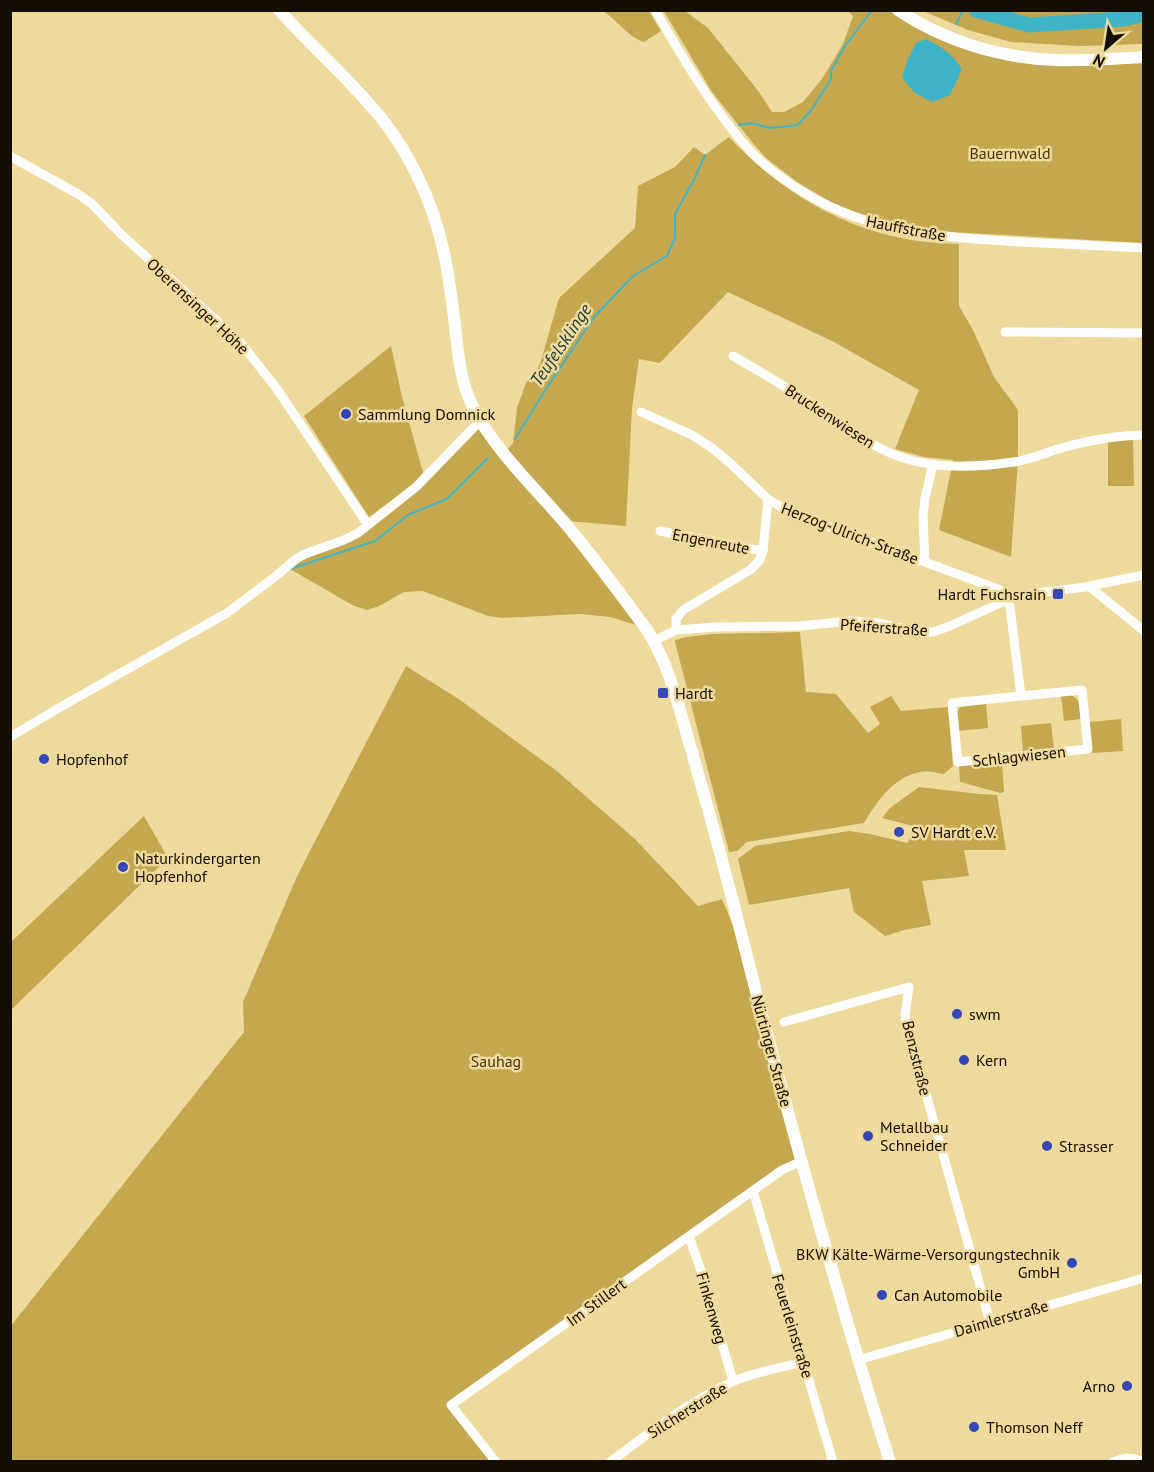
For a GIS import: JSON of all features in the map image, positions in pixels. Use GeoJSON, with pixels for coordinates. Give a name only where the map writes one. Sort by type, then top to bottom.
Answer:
{"type":"FeatureCollection","features":[{"type":"Feature","properties":{"kind":"main road","name":"Nürtinger Straße"},"geometry":{"type":"LineString","coordinates":[[279,10],[381,118],[416,175],[428,201],[443,248],[463,378],[480,421],[519,471],[590,554],[654,641],[674,689],[802,1161],[858,1360],[890,1461]]}},
{"type":"Feature","properties":{"kind":"main road"},"geometry":{"type":"LineString","coordinates":[[898,10],[912,20],[955,40],[1024,57],[1090,61],[1143,57]]}},
{"type":"Feature","properties":{"kind":"street","name":"Hauffstraße"},"geometry":{"type":"LineString","coordinates":[[655,10],[722,117],[753,154],[778,176],[826,205],[874,224],[925,234],[1143,248]]}},
{"type":"Feature","properties":{"kind":"street","name":"Oberensinger Höhe"},"geometry":{"type":"LineString","coordinates":[[10,156],[92,204],[122,235],[240,342],[277,389],[368,525]]}},
{"type":"Feature","properties":{"kind":"street"},"geometry":{"type":"LineString","coordinates":[[1005,332],[1143,333]]}},
{"type":"Feature","properties":{"kind":"street","name":"Bruckenwiesen"},"geometry":{"type":"LineString","coordinates":[[733,356],[797,394],[877,447],[904,458],[933,464],[963,466],[1018,461],[1094,439],[1143,435]]}},
{"type":"Feature","properties":{"kind":"street","name":"Herzog-Ulrich-Straße"},"geometry":{"type":"LineString","coordinates":[[641,412],[692,435],[712,448],[768,499],[781,507],[1003,591],[1009,599]]}},
{"type":"Feature","properties":{"kind":"street"},"geometry":{"type":"LineString","coordinates":[[10,737],[227,613],[296,559],[345,540],[368,525],[416,487],[480,421]]}},
{"type":"Feature","properties":{"kind":"street"},"geometry":{"type":"LineString","coordinates":[[925,562],[923,517],[933,464]]}},
{"type":"Feature","properties":{"kind":"street"},"geometry":{"type":"LineString","coordinates":[[676,630],[676,619],[683,610],[750,570],[759,561],[763,551],[768,499]]}},
{"type":"Feature","properties":{"kind":"street","name":"Engenreute"},"geometry":{"type":"LineString","coordinates":[[660,531],[763,551]]}},
{"type":"Feature","properties":{"kind":"street","name":"Pfeiferstraße"},"geometry":{"type":"LineString","coordinates":[[654,641],[676,630],[800,626],[850,621],[933,632],[1022,595],[1089,586],[1143,575]]}},
{"type":"Feature","properties":{"kind":"street"},"geometry":{"type":"LineString","coordinates":[[1089,586],[1143,631]]}},
{"type":"Feature","properties":{"kind":"street"},"geometry":{"type":"LineString","coordinates":[[1009,599],[1020,696]]}},
{"type":"Feature","properties":{"kind":"street","name":"Schlagwiesen"},"geometry":{"type":"LineString","coordinates":[[1082,690],[1088,749],[958,762],[952,703],[1020,696],[1082,690]]}},
{"type":"Feature","properties":{"kind":"street","name":"Benzstraße"},"geometry":{"type":"LineString","coordinates":[[784,1022],[909,987],[905,1015],[908,1035],[990,1322]]}},
{"type":"Feature","properties":{"kind":"street","name":"Im Stillert"},"geometry":{"type":"LineString","coordinates":[[496,1461],[451,1405],[782,1170],[802,1161]]}},
{"type":"Feature","properties":{"kind":"street","name":"Feuerleinstraße"},"geometry":{"type":"LineString","coordinates":[[753,1191],[833,1461]]}},
{"type":"Feature","properties":{"kind":"street","name":"Finkenweg"},"geometry":{"type":"LineString","coordinates":[[689,1236],[733,1381]]}},
{"type":"Feature","properties":{"kind":"street","name":"Daimlerstraße"},"geometry":{"type":"LineString","coordinates":[[858,1360],[1143,1278]]}},
{"type":"Feature","properties":{"kind":"street","name":"Silcherstraße"},"geometry":{"type":"LineString","coordinates":[[610,1461],[717,1389],[745,1377],[804,1362]]}},
{"type":"Feature","properties":{"kind":"street"},"geometry":{"type":"LineString","coordinates":[[1113,1461],[1132,1458],[1142,1461]]}},
{"type":"Feature","properties":{"kind":"green space"},"geometry":{"type":"Polygon","coordinates":[[[603,11],[649,11],[661,31],[644,42],[638,40],[603,11]]]}},
{"type":"Feature","properties":{"kind":"green space","name":"Bauernwald"},"geometry":{"type":"Polygon","coordinates":[[[664,11],[685,11],[708,28],[772,112],[784,112],[803,102],[822,79],[843,44],[853,16],[848,11],[890,11],[905,21],[972,50],[1143,62],[1143,243],[951,232],[898,225],[867,217],[831,202],[797,182],[766,158],[752,142],[712,92],[664,11]]]}},
{"type":"Feature","properties":{"kind":"green space"},"geometry":{"type":"Polygon","coordinates":[[[923,11],[1143,11],[1143,44],[1079,46],[1011,42],[968,30],[923,11]]]}},
{"type":"Feature","properties":{"kind":"green space"},"geometry":{"type":"Polygon","coordinates":[[[729,137],[770,175],[815,206],[839,218],[891,236],[923,242],[959,244],[959,306],[973,330],[994,377],[1018,410],[1018,461],[1011,557],[939,530],[953,460],[924,457],[895,449],[919,390],[832,341],[728,292],[660,363],[639,359],[632,408],[626,526],[556,520],[636,625],[610,617],[581,614],[502,618],[488,616],[423,591],[404,592],[368,610],[354,606],[290,569],[289,566],[370,526],[478,429],[500,458],[513,443],[517,408],[526,383],[541,361],[559,298],[635,228],[638,186],[675,167],[694,147],[705,155],[729,137]]]}},
{"type":"Feature","properties":{"kind":"green space"},"geometry":{"type":"Polygon","coordinates":[[[391,346],[402,397],[424,476],[369,517],[304,416],[391,346]]]}},
{"type":"Feature","properties":{"kind":"green space"},"geometry":{"type":"Polygon","coordinates":[[[1133,440],[1134,486],[1108,486],[1108,442],[1133,440]]]}},
{"type":"Feature","properties":{"kind":"green space"},"geometry":{"type":"Polygon","coordinates":[[[800,632],[806,692],[836,694],[868,733],[880,724],[870,707],[891,696],[901,711],[948,707],[953,766],[944,774],[923,771],[902,779],[880,799],[864,823],[747,842],[737,851],[729,852],[675,640],[714,634],[800,632]]]}},
{"type":"Feature","properties":{"kind":"green space","name":"Sauhag"},"geometry":{"type":"Polygon","coordinates":[[[406,666],[460,700],[558,772],[636,840],[698,906],[722,899],[749,965],[802,1161],[451,1405],[496,1461],[11,1461],[10,1327],[244,1032],[243,1002],[298,874],[406,666]]]}},
{"type":"Feature","properties":{"kind":"green space"},"geometry":{"type":"Polygon","coordinates":[[[1071,695],[1079,702],[1081,719],[1064,721],[1061,696],[1071,695]]]}},
{"type":"Feature","properties":{"kind":"green space"},"geometry":{"type":"Polygon","coordinates":[[[986,703],[988,728],[957,731],[956,714],[960,707],[986,703]]]}},
{"type":"Feature","properties":{"kind":"green space"},"geometry":{"type":"Polygon","coordinates":[[[1121,719],[1123,751],[1092,753],[1089,722],[1121,719]]]}},
{"type":"Feature","properties":{"kind":"green space"},"geometry":{"type":"Polygon","coordinates":[[[1051,723],[1054,749],[1023,752],[1021,726],[1051,723]]]}},
{"type":"Feature","properties":{"kind":"green space"},"geometry":{"type":"Polygon","coordinates":[[[1002,762],[1004,792],[960,782],[959,766],[1002,762]]]}},
{"type":"Feature","properties":{"kind":"green space"},"geometry":{"type":"Polygon","coordinates":[[[919,787],[997,795],[1006,850],[964,850],[969,876],[922,881],[931,925],[885,936],[854,912],[849,888],[749,905],[738,859],[755,846],[849,831],[908,843],[913,826],[882,818],[890,808],[919,787]]]}},
{"type":"Feature","properties":{"kind":"green space"},"geometry":{"type":"Polygon","coordinates":[[[144,816],[168,858],[11,1010],[11,942],[144,816]]]}},
{"type":"Feature","properties":{"kind":"water"},"geometry":{"type":"Polygon","coordinates":[[[926,39],[946,51],[962,69],[950,95],[932,102],[915,93],[902,78],[916,43],[926,39]]]}},
{"type":"Feature","properties":{"kind":"waterway","name":"Teufelsklinge"},"geometry":{"type":"LineString","coordinates":[[739,125],[751,123],[770,128],[798,125],[812,109],[831,79],[831,71],[845,46],[872,10]]}},
{"type":"Feature","properties":{"kind":"waterway"},"geometry":{"type":"LineString","coordinates":[[956,24],[963,10]]}},
{"type":"Feature","properties":{"kind":"waterway"},"geometry":{"type":"LineString","coordinates":[[976,10],[1029,25],[1124,19],[1144,14]]}},
{"type":"Feature","properties":{"kind":"waterway","name":"Teufelsklinge"},"geometry":{"type":"LineString","coordinates":[[515,439],[594,317],[633,276],[667,256],[675,238],[675,214],[705,155]]}},
{"type":"Feature","properties":{"kind":"waterway","name":"Teufelsklinge"},"geometry":{"type":"LineString","coordinates":[[290,569],[375,541],[408,515],[447,499],[488,458]]}},
{"type":"Feature","properties":{"kind":"place","name":"Sammlung Domnick"},"geometry":{"type":"Point","coordinates":[346,414]}},
{"type":"Feature","properties":{"kind":"place","name":"Hardt Fuchsrain"},"geometry":{"type":"Point","coordinates":[1058,594]}},
{"type":"Feature","properties":{"kind":"place","name":"Hardt"},"geometry":{"type":"Point","coordinates":[663,693]}},
{"type":"Feature","properties":{"kind":"place","name":"Hopfenhof"},"geometry":{"type":"Point","coordinates":[44,759]}},
{"type":"Feature","properties":{"kind":"place","name":"SV Hardt e.V."},"geometry":{"type":"Point","coordinates":[899,832]}},
{"type":"Feature","properties":{"kind":"place","name":"Naturkindergarten Hopfenhof"},"geometry":{"type":"Point","coordinates":[123,867]}},
{"type":"Feature","properties":{"kind":"place","name":"swm"},"geometry":{"type":"Point","coordinates":[957,1014]}},
{"type":"Feature","properties":{"kind":"place","name":"Kern"},"geometry":{"type":"Point","coordinates":[964,1060]}},
{"type":"Feature","properties":{"kind":"place","name":"Metallbau Schneider"},"geometry":{"type":"Point","coordinates":[868,1136]}},
{"type":"Feature","properties":{"kind":"place","name":"Strasser"},"geometry":{"type":"Point","coordinates":[1047,1146]}},
{"type":"Feature","properties":{"kind":"place","name":"BKW Kälte-Wärme-Versorgungstechnik GmbH"},"geometry":{"type":"Point","coordinates":[1072,1263]}},
{"type":"Feature","properties":{"kind":"place","name":"Can Automobile"},"geometry":{"type":"Point","coordinates":[882,1295]}},
{"type":"Feature","properties":{"kind":"place","name":"Arno"},"geometry":{"type":"Point","coordinates":[1127,1386]}},
{"type":"Feature","properties":{"kind":"place","name":"Thomson Neff"},"geometry":{"type":"Point","coordinates":[974,1427]}}]}
